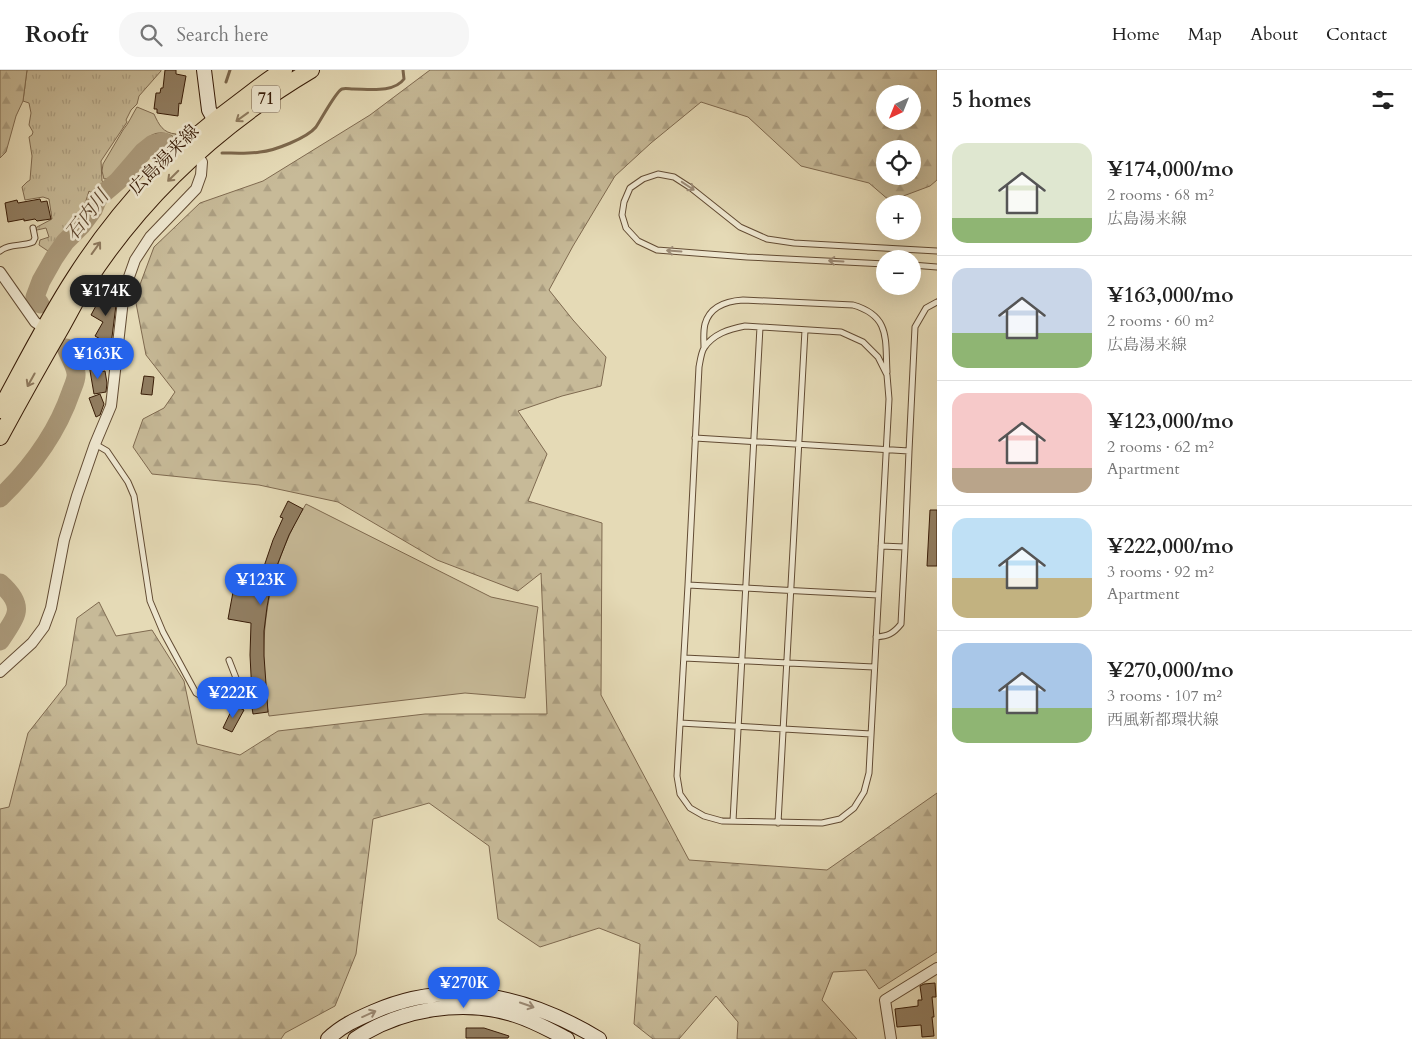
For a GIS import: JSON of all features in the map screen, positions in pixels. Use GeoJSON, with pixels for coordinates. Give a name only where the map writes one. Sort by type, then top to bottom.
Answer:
{"type":"FeatureCollection","features":[{"type":"Feature","properties":{"kind":"main road","name":"広島湯来線"},"geometry":{"type":"LineString","coordinates":[[0,410],[75,277],[111,227],[157,173],[192,149],[284,70]]}},
{"type":"Feature","properties":{"kind":"main road","name":"広島湯来線"},"geometry":{"type":"LineString","coordinates":[[218,126],[311,70]]}},
{"type":"Feature","properties":{"kind":"main road","name":"広島湯来線"},"geometry":{"type":"LineString","coordinates":[[0,437],[87,282],[124,230],[164,185],[192,149]]}},
{"type":"Feature","properties":{"kind":"street"},"geometry":{"type":"LineString","coordinates":[[204,70],[209,110],[218,126]]}},
{"type":"Feature","properties":{"kind":"street"},"geometry":{"type":"LineString","coordinates":[[0,672],[32,643],[44,627],[51,608],[64,540],[77,496],[95,444],[111,406],[124,291],[135,260],[150,237],[196,188],[201,175],[202,162],[192,149]]}},
{"type":"Feature","properties":{"kind":"street"},"geometry":{"type":"LineString","coordinates":[[0,272],[35,322],[45,329]]}},
{"type":"Feature","properties":{"kind":"street"},"geometry":{"type":"LineString","coordinates":[[891,1039],[885,1000],[937,968]]}},
{"type":"Feature","properties":{"kind":"street"},"geometry":{"type":"LineString","coordinates":[[328,1039],[352,1021],[393,1003],[423,996],[457,994],[488,996],[546,1011],[599,1039]]}},
{"type":"Feature","properties":{"kind":"street"},"geometry":{"type":"LineString","coordinates":[[355,1039],[388,1022],[418,1012],[449,1007],[482,1008],[513,1014],[539,1024],[567,1039]]}},
{"type":"Feature","properties":{"kind":"lane"},"geometry":{"type":"LineString","coordinates":[[876,264],[657,250],[638,241],[626,228],[622,215],[624,202],[630,188],[643,179],[658,174],[674,177],[740,227],[767,239],[794,243],[919,250]]}},
{"type":"Feature","properties":{"kind":"lane"},"geometry":{"type":"LineString","coordinates":[[0,251],[8,246],[33,242],[35,238],[33,228]]}},
{"type":"Feature","properties":{"kind":"lane"},"geometry":{"type":"LineString","coordinates":[[921,250],[937,251]]}},
{"type":"Feature","properties":{"kind":"lane"},"geometry":{"type":"LineString","coordinates":[[921,265],[937,266]]}},
{"type":"Feature","properties":{"kind":"lane"},"geometry":{"type":"LineString","coordinates":[[729,301],[853,305],[864,308],[878,318],[885,330],[888,399],[869,773],[864,792],[854,808],[840,819],[822,824],[722,820],[704,816],[690,808],[680,794],[677,776],[698,367],[704,348],[705,324],[719,305],[729,301]]}},
{"type":"Feature","properties":{"kind":"lane"},"geometry":{"type":"LineString","coordinates":[[876,637],[887,636],[895,632],[901,624],[915,327],[926,308],[937,302]]}},
{"type":"Feature","properties":{"kind":"lane"},"geometry":{"type":"LineString","coordinates":[[704,348],[715,337],[728,329],[745,326],[841,332],[863,342],[878,357],[887,375]]}},
{"type":"Feature","properties":{"kind":"lane"},"geometry":{"type":"LineString","coordinates":[[733,821],[760,327]]}},
{"type":"Feature","properties":{"kind":"lane"},"geometry":{"type":"LineString","coordinates":[[778,823],[805,330]]}},
{"type":"Feature","properties":{"kind":"lane"},"geometry":{"type":"LineString","coordinates":[[695,438],[909,450]]}},
{"type":"Feature","properties":{"kind":"lane"},"geometry":{"type":"LineString","coordinates":[[95,444],[107,451],[128,482],[134,496],[150,601],[163,632],[196,693],[208,700],[222,699],[231,692],[236,678],[229,660]]}},
{"type":"Feature","properties":{"kind":"lane"},"geometry":{"type":"LineString","coordinates":[[881,546],[905,547]]}},
{"type":"Feature","properties":{"kind":"lane"},"geometry":{"type":"LineString","coordinates":[[688,585],[878,595]]}},
{"type":"Feature","properties":{"kind":"lane"},"geometry":{"type":"LineString","coordinates":[[684,658],[874,667]]}},
{"type":"Feature","properties":{"kind":"lane"},"geometry":{"type":"LineString","coordinates":[[680,723],[871,734]]}},
{"type":"Feature","properties":{"kind":"green space"},"geometry":{"type":"Polygon","coordinates":[[[0,70],[27,70],[23,101],[16,116],[6,152],[0,158],[0,70]]]}},
{"type":"Feature","properties":{"kind":"green space"},"geometry":{"type":"Polygon","coordinates":[[[27,70],[161,70],[139,96],[137,104],[131,110],[126,120],[127,122],[101,161],[102,181],[105,183],[93,194],[89,191],[84,207],[74,223],[48,251],[39,245],[40,240],[49,237],[46,228],[36,229],[52,219],[49,199],[43,197],[25,200],[22,187],[30,180],[32,156],[29,137],[33,132],[29,125],[31,113],[29,103],[23,101],[27,70]]]}},
{"type":"Feature","properties":{"kind":"green space"},"geometry":{"type":"Polygon","coordinates":[[[430,70],[937,70],[937,180],[930,186],[906,195],[883,195],[869,183],[801,166],[748,117],[701,102],[651,143],[615,176],[549,290],[606,357],[601,386],[562,396],[518,411],[547,454],[528,501],[602,523],[601,695],[689,860],[827,870],[937,793],[937,952],[879,989],[866,970],[833,972],[822,1000],[857,1039],[737,1039],[738,1022],[716,996],[679,1039],[653,1039],[634,1024],[640,944],[599,928],[540,947],[498,919],[489,846],[429,803],[373,819],[356,954],[335,1006],[285,1033],[281,1039],[0,1039],[0,809],[9,807],[28,733],[66,685],[77,618],[99,602],[116,636],[152,630],[184,681],[197,744],[240,755],[278,731],[425,714],[547,714],[541,573],[518,591],[437,560],[338,502],[259,485],[152,474],[133,447],[143,419],[164,408],[175,392],[146,355],[135,298],[154,247],[200,203],[263,181],[370,115],[430,70]]]}},
{"type":"Feature","properties":{"kind":"green space"},"geometry":{"type":"Polygon","coordinates":[[[137,107],[154,114],[162,128],[176,134],[174,137],[162,133],[152,135],[136,150],[122,169],[114,176],[104,179],[103,164],[137,107]]]}},
{"type":"Feature","properties":{"kind":"green space"},"geometry":{"type":"Polygon","coordinates":[[[306,504],[491,597],[538,607],[525,698],[465,693],[269,716],[264,674],[265,629],[268,607],[278,565],[295,524],[306,504]]]}},
{"type":"Feature","properties":{"kind":"building"},"geometry":{"type":"Polygon","coordinates":[[[165,70],[176,70],[176,74],[186,76],[181,104],[179,103],[178,116],[157,113],[157,109],[154,109],[156,93],[160,93],[161,88],[163,88],[165,70]]]}},
{"type":"Feature","properties":{"kind":"building"},"geometry":{"type":"Polygon","coordinates":[[[40,199],[41,202],[47,201],[51,219],[24,221],[24,219],[8,222],[5,203],[17,200],[18,203],[40,199]]]}},
{"type":"Feature","properties":{"kind":"building"},"geometry":{"type":"Polygon","coordinates":[[[104,291],[116,298],[113,303],[116,305],[111,345],[95,336],[103,322],[91,315],[104,291]]]}},
{"type":"Feature","properties":{"kind":"building"},"geometry":{"type":"Polygon","coordinates":[[[98,364],[99,372],[105,371],[106,392],[94,394],[89,365],[98,364]]]}},
{"type":"Feature","properties":{"kind":"building"},"geometry":{"type":"Polygon","coordinates":[[[144,376],[154,377],[152,395],[141,394],[144,376]]]}},
{"type":"Feature","properties":{"kind":"building"},"geometry":{"type":"Polygon","coordinates":[[[100,394],[104,404],[100,415],[96,417],[89,398],[100,394]]]}},
{"type":"Feature","properties":{"kind":"building"},"geometry":{"type":"Polygon","coordinates":[[[288,501],[303,509],[289,535],[278,563],[267,607],[264,631],[264,656],[268,712],[253,714],[250,695],[252,695],[251,623],[228,619],[236,576],[259,581],[273,540],[283,518],[280,517],[288,501]]]}},
{"type":"Feature","properties":{"kind":"building"},"geometry":{"type":"Polygon","coordinates":[[[930,510],[937,510],[937,566],[927,566],[930,510]]]}},
{"type":"Feature","properties":{"kind":"building"},"geometry":{"type":"Polygon","coordinates":[[[234,705],[244,710],[232,732],[223,728],[234,705]]]}},
{"type":"Feature","properties":{"kind":"building"},"geometry":{"type":"Polygon","coordinates":[[[935,983],[936,997],[932,997],[934,1036],[922,1037],[921,1025],[897,1027],[895,1009],[918,1006],[918,1000],[922,1000],[920,986],[935,983]]]}},
{"type":"Feature","properties":{"kind":"building"},"geometry":{"type":"Polygon","coordinates":[[[466,1028],[484,1028],[509,1036],[508,1038],[466,1038],[466,1028]]]}},
{"type":"Feature","properties":{"kind":"waterway"},"geometry":{"type":"LineString","coordinates":[[226,82],[230,70]]}},
{"type":"Feature","properties":{"kind":"waterway","name":"石内川"},"geometry":{"type":"LineString","coordinates":[[222,153],[260,152],[290,143],[316,127],[332,100],[342,89],[388,88],[400,83],[404,79],[403,70]]}},
{"type":"Feature","properties":{"kind":"waterway","name":"石内川"},"geometry":{"type":"LineString","coordinates":[[40,304],[35,297],[41,281],[65,242],[82,225],[93,210],[98,198],[118,181],[143,152],[153,144],[164,142]]}},
{"type":"Feature","properties":{"kind":"waterway","name":"石内川"},"geometry":{"type":"LineString","coordinates":[[0,498],[22,475],[42,449],[51,436],[65,407],[76,375],[66,348]]}},
{"type":"Feature","properties":{"kind":"waterway","name":"石内川"},"geometry":{"type":"LineString","coordinates":[[0,583],[12,596],[17,609],[14,619],[0,641]]}}]}
